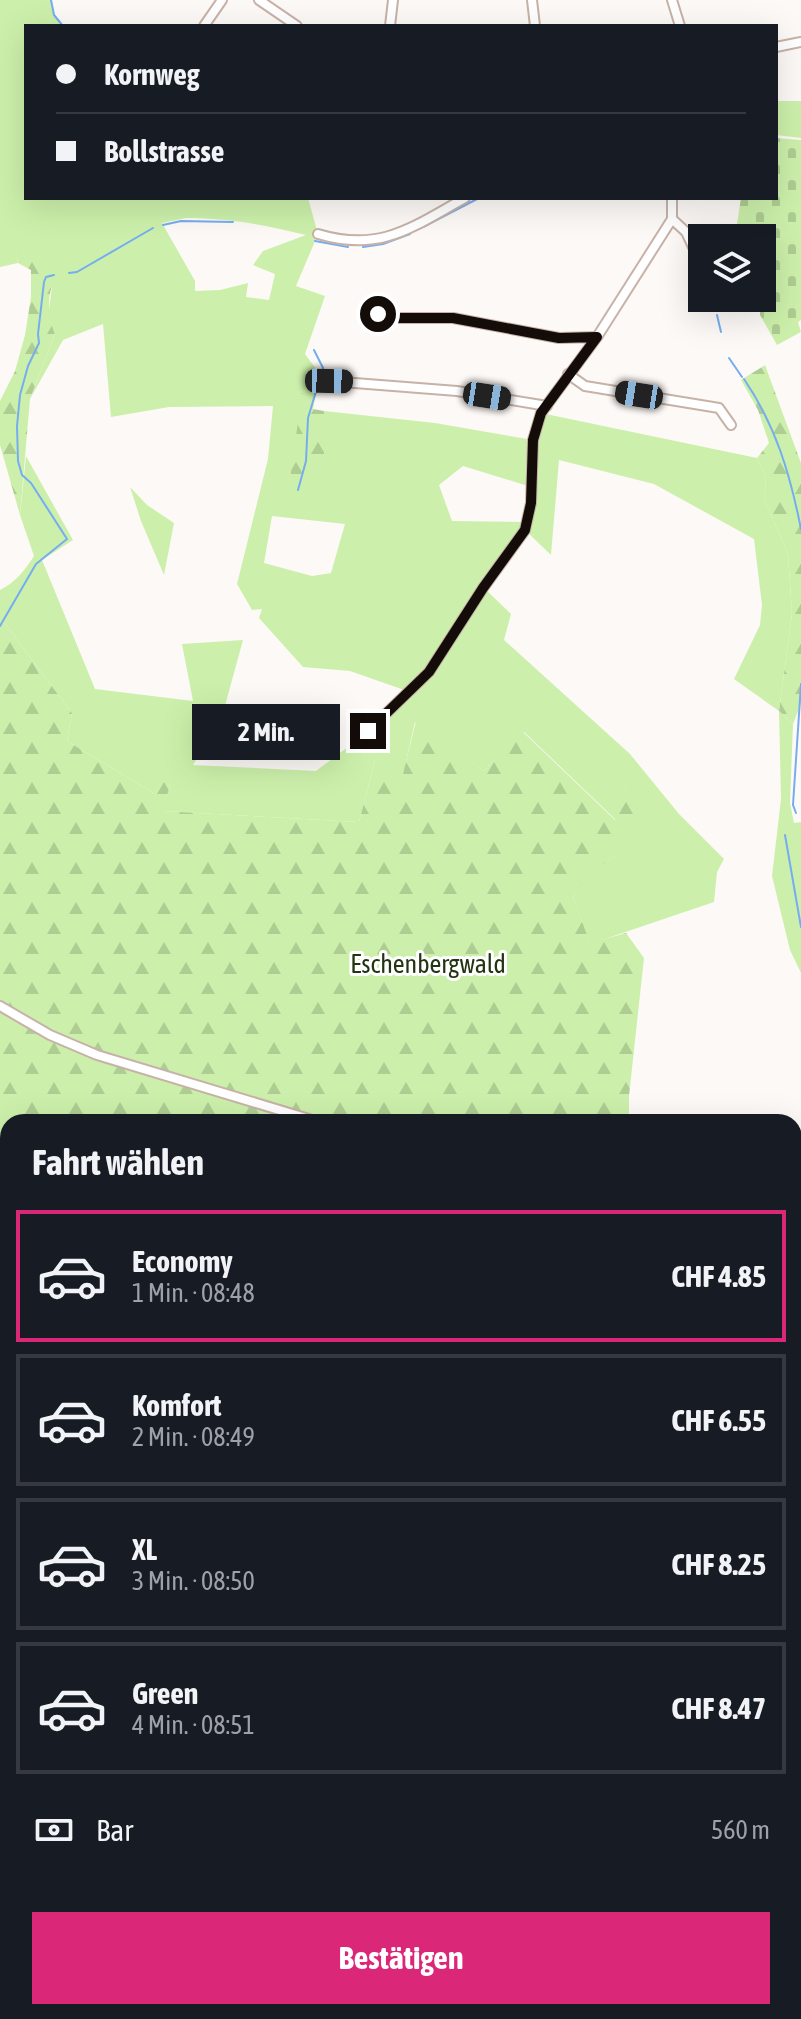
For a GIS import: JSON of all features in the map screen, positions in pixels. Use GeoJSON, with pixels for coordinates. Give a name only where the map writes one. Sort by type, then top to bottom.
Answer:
{"type":"FeatureCollection","features":[{"type":"Feature","properties":{"kind":"street"},"geometry":{"type":"LineString","coordinates":[[205,24],[222,0]]}},
{"type":"Feature","properties":{"kind":"street"},"geometry":{"type":"LineString","coordinates":[[259,0],[294,24]]}},
{"type":"Feature","properties":{"kind":"street"},"geometry":{"type":"LineString","coordinates":[[390,24],[393,0]]}},
{"type":"Feature","properties":{"kind":"street"},"geometry":{"type":"LineString","coordinates":[[532,0],[535,24]]}},
{"type":"Feature","properties":{"kind":"street"},"geometry":{"type":"LineString","coordinates":[[672,0],[679,24]]}},
{"type":"Feature","properties":{"kind":"street"},"geometry":{"type":"LineString","coordinates":[[778,47],[801,42]]}},
{"type":"Feature","properties":{"kind":"street"},"geometry":{"type":"LineString","coordinates":[[318,234],[350,242],[392,238],[461,200]]}},
{"type":"Feature","properties":{"kind":"street"},"geometry":{"type":"LineString","coordinates":[[368,731],[429,672],[525,530],[531,503],[533,440],[541,413],[597,337],[672,219],[672,200]]}},
{"type":"Feature","properties":{"kind":"street"},"geometry":{"type":"LineString","coordinates":[[672,219],[688,236]]}},
{"type":"Feature","properties":{"kind":"street"},"geometry":{"type":"LineString","coordinates":[[378,314],[389,318],[453,318],[559,338],[597,337]]}},
{"type":"Feature","properties":{"kind":"street"},"geometry":{"type":"LineString","coordinates":[[568,374],[585,386],[719,408],[731,425]]}},
{"type":"Feature","properties":{"kind":"street"},"geometry":{"type":"LineString","coordinates":[[329,381],[457,391],[547,406]]}},
{"type":"Feature","properties":{"kind":"street"},"geometry":{"type":"LineString","coordinates":[[2,1007],[50,1035],[97,1055],[292,1114]]}},
{"type":"Feature","properties":{"kind":"green space"},"geometry":{"type":"Polygon","coordinates":[[[0,0],[51,0],[62,24],[24,24],[24,200],[309,200],[318,234],[296,286],[325,296],[305,354],[319,373],[318,382],[302,393],[324,459],[324,411],[435,423],[533,440],[541,413],[757,458],[766,477],[764,499],[788,554],[792,614],[779,711],[734,679],[760,625],[762,605],[754,539],[654,484],[559,460],[551,555],[525,530],[531,503],[528,486],[463,466],[439,485],[452,521],[524,522],[483,587],[511,614],[504,640],[630,754],[679,814],[724,859],[717,872],[714,902],[590,944],[573,897],[587,873],[615,856],[627,787],[616,820],[524,732],[484,771],[415,722],[400,788],[384,756],[375,760],[359,822],[161,811],[170,786],[164,781],[155,794],[67,741],[72,713],[3,621],[0,622],[0,590],[19,576],[34,556],[20,515],[26,456],[73,540],[42,560],[95,689],[193,701],[182,644],[243,640],[220,724],[193,765],[316,771],[361,737],[410,692],[350,671],[303,667],[259,618],[262,609],[252,610],[237,584],[268,459],[273,406],[169,407],[111,417],[103,324],[63,340],[30,399],[55,334],[48,318],[53,279],[33,251],[16,251],[18,263],[0,267],[0,0]],[[186,218],[162,223],[195,281],[195,291],[220,290],[248,283],[246,297],[269,300],[275,274],[253,265],[263,251],[306,235],[217,219],[186,218]],[[272,516],[264,563],[312,576],[331,573],[345,524],[272,516]]]}},
{"type":"Feature","properties":{"kind":"green space"},"geometry":{"type":"Polygon","coordinates":[[[778,101],[801,101],[801,138],[778,135],[778,101]]]}},
{"type":"Feature","properties":{"kind":"green space"},"geometry":{"type":"Polygon","coordinates":[[[778,138],[801,140],[801,320],[798,322],[801,332],[777,345],[760,312],[776,312],[776,224],[737,224],[741,200],[778,200],[778,138]]]}},
{"type":"Feature","properties":{"kind":"green space"},"geometry":{"type":"Polygon","coordinates":[[[16,251],[34,251],[59,272],[49,303],[55,334],[30,399],[20,515],[0,445],[0,401],[15,371],[31,297],[31,270],[18,263],[16,251]]]}},
{"type":"Feature","properties":{"kind":"green space"},"geometry":{"type":"Polygon","coordinates":[[[765,365],[801,463],[801,704],[793,724],[779,711],[792,614],[788,554],[764,499],[766,477],[757,458],[769,443],[758,410],[741,380],[765,365]]]}},
{"type":"Feature","properties":{"kind":"green space"},"geometry":{"type":"Polygon","coordinates":[[[318,382],[313,409],[324,411],[324,459],[300,495],[288,494],[302,393],[318,382]]]}},
{"type":"Feature","properties":{"kind":"green space"},"geometry":{"type":"Polygon","coordinates":[[[130,487],[147,505],[174,523],[164,575],[141,521],[130,487]]]}},
{"type":"Feature","properties":{"kind":"green space","name":"Eschenbergwald"},"geometry":{"type":"Polygon","coordinates":[[[3,621],[72,713],[67,741],[155,794],[164,780],[170,786],[162,811],[359,822],[375,760],[384,755],[400,786],[416,721],[484,771],[523,732],[615,820],[627,787],[638,778],[634,828],[615,856],[587,874],[573,897],[590,943],[626,933],[644,958],[629,1114],[0,1114],[0,622],[3,621]]]}},
{"type":"Feature","properties":{"kind":"green space"},"geometry":{"type":"Polygon","coordinates":[[[779,711],[793,724],[790,803],[794,823],[801,822],[801,973],[790,950],[772,876],[781,799],[779,711]]]}},
{"type":"Feature","properties":{"kind":"waterway"},"geometry":{"type":"LineString","coordinates":[[51,0],[54,15],[61,24]]}},
{"type":"Feature","properties":{"kind":"waterway"},"geometry":{"type":"LineString","coordinates":[[423,227],[475,200]]}},
{"type":"Feature","properties":{"kind":"waterway"},"geometry":{"type":"LineString","coordinates":[[163,225],[181,221],[233,222]]}},
{"type":"Feature","properties":{"kind":"waterway"},"geometry":{"type":"LineString","coordinates":[[69,273],[77,272],[153,228]]}},
{"type":"Feature","properties":{"kind":"waterway"},"geometry":{"type":"LineString","coordinates":[[363,247],[383,244],[410,234]]}},
{"type":"Feature","properties":{"kind":"waterway"},"geometry":{"type":"LineString","coordinates":[[315,241],[348,247]]}},
{"type":"Feature","properties":{"kind":"waterway"},"geometry":{"type":"LineString","coordinates":[[0,626],[36,564],[67,539],[31,483],[22,475],[18,461],[20,395],[28,366],[39,343],[44,282],[46,277],[54,275]]}},
{"type":"Feature","properties":{"kind":"waterway"},"geometry":{"type":"LineString","coordinates":[[717,315],[721,332]]}},
{"type":"Feature","properties":{"kind":"waterway"},"geometry":{"type":"LineString","coordinates":[[298,490],[306,461],[308,418],[323,368],[314,350]]}},
{"type":"Feature","properties":{"kind":"waterway"},"geometry":{"type":"LineString","coordinates":[[729,358],[742,377]]}},
{"type":"Feature","properties":{"kind":"waterway"},"geometry":{"type":"LineString","coordinates":[[744,379],[765,415],[780,451],[801,529]]}},
{"type":"Feature","properties":{"kind":"waterway"},"geometry":{"type":"LineString","coordinates":[[796,813],[793,805],[801,684]]}},
{"type":"Feature","properties":{"kind":"waterway"},"geometry":{"type":"LineString","coordinates":[[785,835],[801,927]]}},
{"type":"Feature","properties":{"kind":"route"},"geometry":{"type":"LineString","coordinates":[[368,731],[429,672],[525,530],[531,503],[533,440],[541,413],[597,337],[559,338],[476,320],[389,318],[378,314]]}}]}
